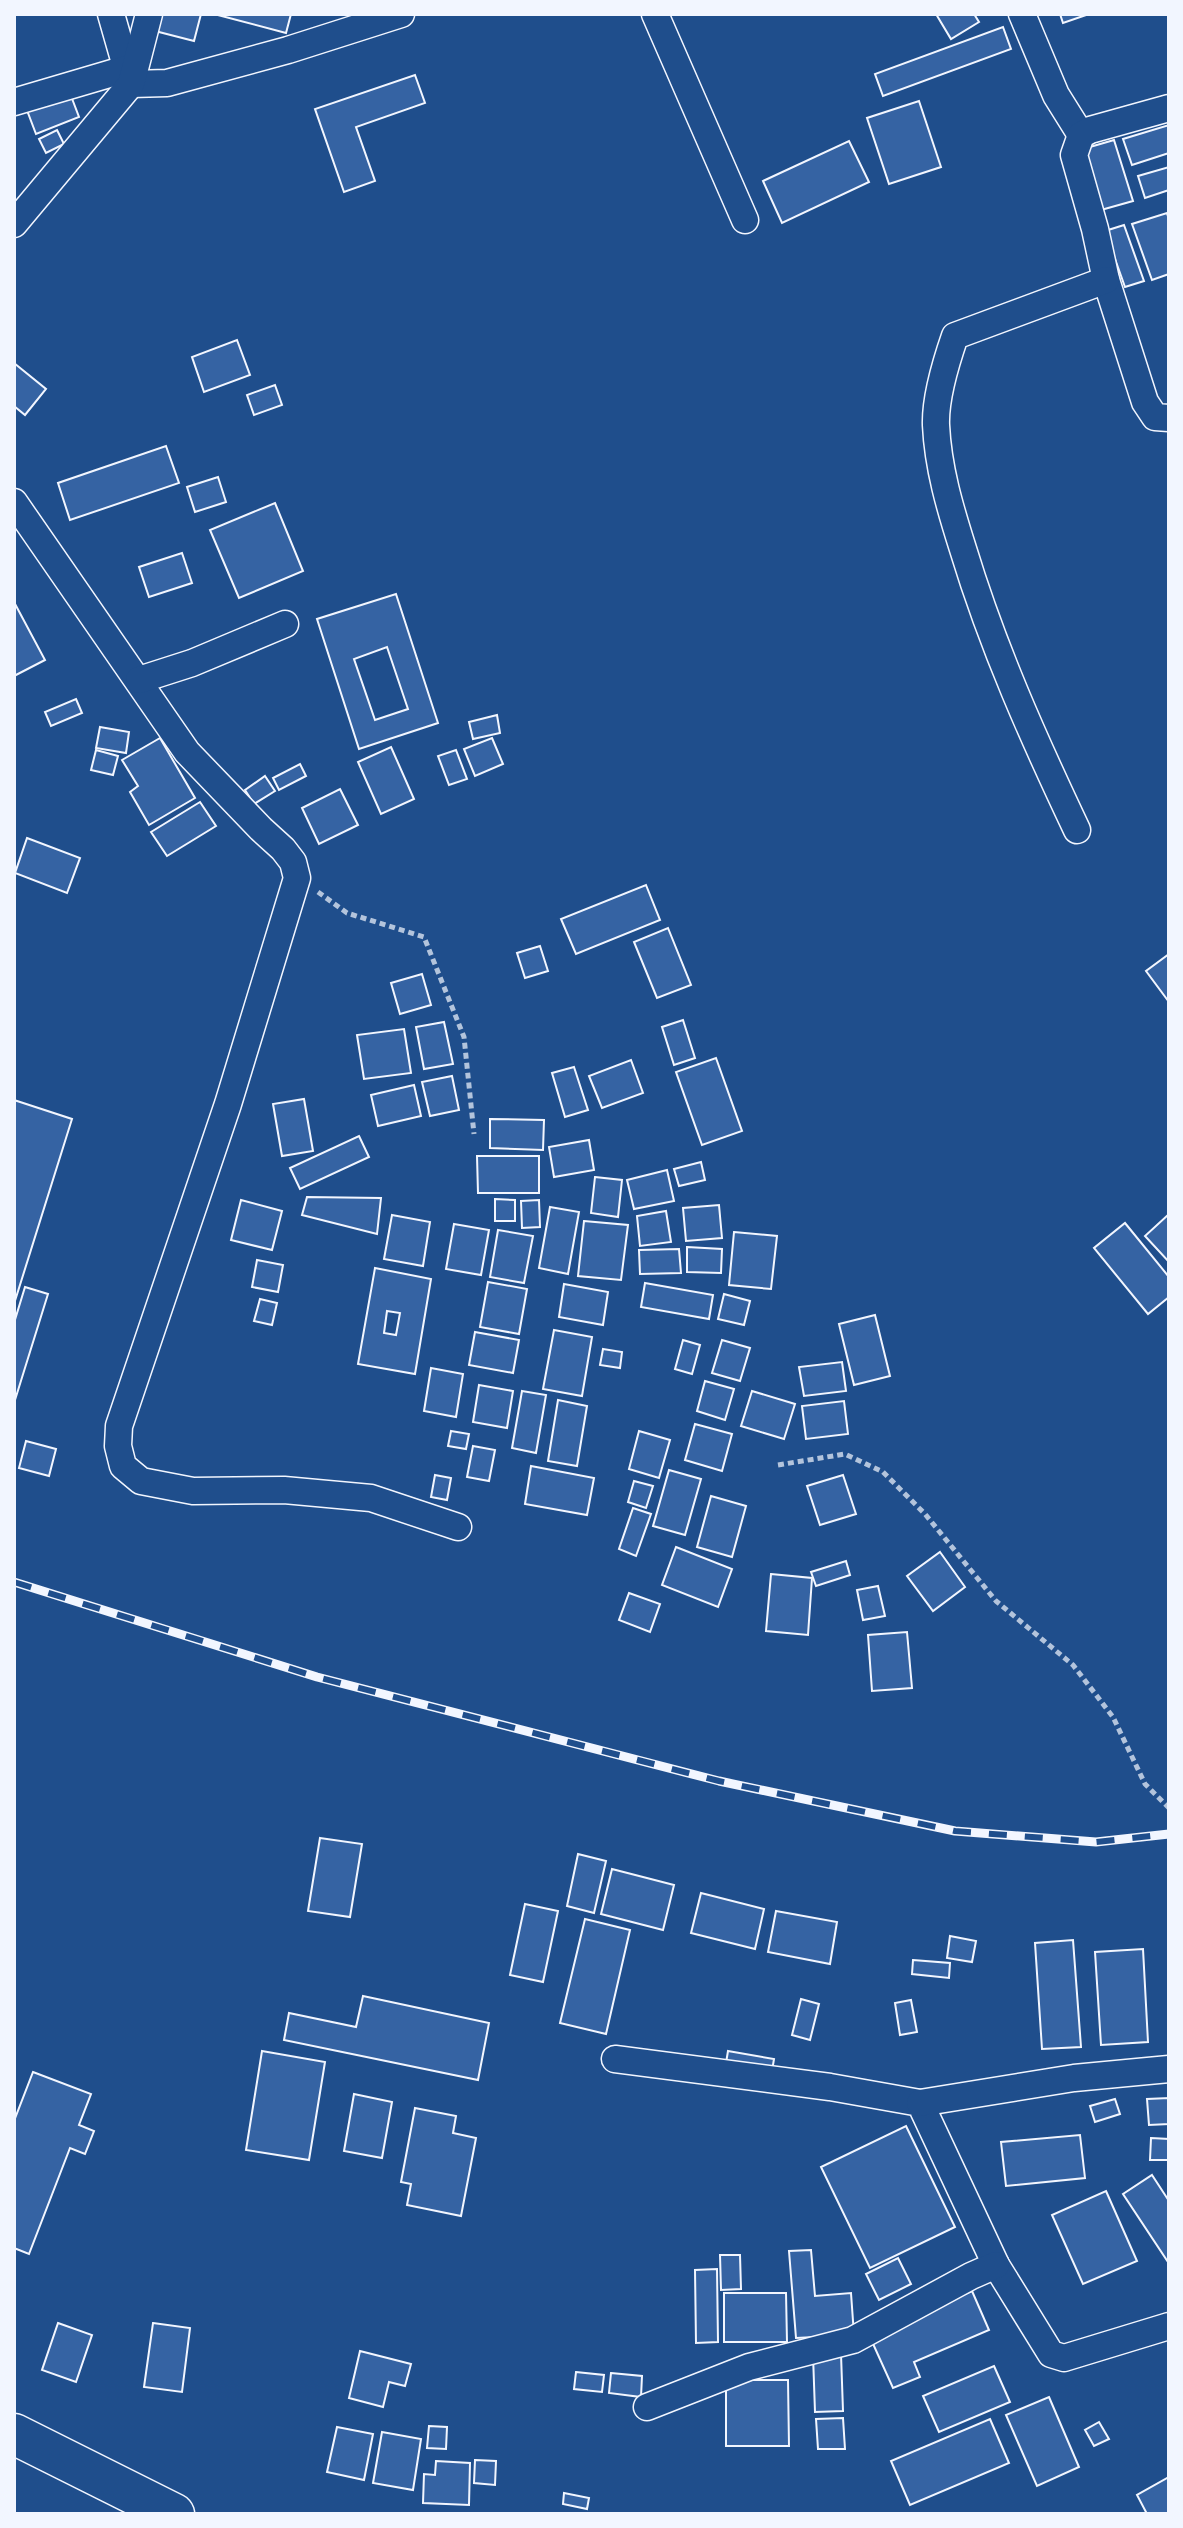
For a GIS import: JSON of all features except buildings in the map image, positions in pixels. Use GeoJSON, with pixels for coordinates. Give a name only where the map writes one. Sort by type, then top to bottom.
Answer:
{"type":"FeatureCollection","features":[{"type":"Feature","properties":{"kind":"main road"},"geometry":{"type":"LineString","coordinates":[[14,2434],[174,2514]]}},
{"type":"Feature","properties":{"kind":"street"},"geometry":{"type":"LineString","coordinates":[[111,14],[129,77]]}},
{"type":"Feature","properties":{"kind":"street"},"geometry":{"type":"LineString","coordinates":[[14,224],[129,77],[149,14]]}},
{"type":"Feature","properties":{"kind":"street"},"geometry":{"type":"LineString","coordinates":[[14,102],[129,77],[167,83],[288,50],[401,14]]}},
{"type":"Feature","properties":{"kind":"street"},"geometry":{"type":"LineString","coordinates":[[655,14],[745,220]]}},
{"type":"Feature","properties":{"kind":"street"},"geometry":{"type":"LineString","coordinates":[[1022,14],[1056,95],[1081,135]]}},
{"type":"Feature","properties":{"kind":"street"},"geometry":{"type":"LineString","coordinates":[[1169,108],[1090,130],[1081,135],[1074,155],[1106,280],[1145,402],[1155,417],[1169,418]]}},
{"type":"Feature","properties":{"kind":"street"},"geometry":{"type":"LineString","coordinates":[[1077,830],[1025,721],[982,611],[942,481],[936,422],[945,367],[955,336],[1106,280]]}},
{"type":"Feature","properties":{"kind":"street"},"geometry":{"type":"LineString","coordinates":[[14,502],[187,752],[283,849],[293,862],[297,878],[228,1104],[119,1426],[118,1446],[123,1466],[141,1481],[193,1491],[284,1490],[371,1498],[458,1527]]}},
{"type":"Feature","properties":{"kind":"street"},"geometry":{"type":"LineString","coordinates":[[139,680],[192,663],[285,624]]}},
{"type":"Feature","properties":{"kind":"street"},"geometry":{"type":"LineString","coordinates":[[615,2059],[830,2087],[920,2103],[1074,2078],[1169,2069]]}},
{"type":"Feature","properties":{"kind":"street"},"geometry":{"type":"LineString","coordinates":[[920,2103],[996,2265],[1051,2354],[1064,2358],[1169,2326]]}},
{"type":"Feature","properties":{"kind":"street"},"geometry":{"type":"LineString","coordinates":[[647,2407],[749,2367],[853,2340],[996,2265]]}},
{"type":"Feature","properties":{"kind":"path"},"geometry":{"type":"LineString","coordinates":[[297,878],[347,913],[424,937],[464,1037],[474,1134]]}},
{"type":"Feature","properties":{"kind":"path"},"geometry":{"type":"LineString","coordinates":[[778,1465],[845,1454],[883,1472],[925,1514],[996,1601],[1073,1665],[1113,1717],[1145,1784],[1169,1808]]}},
{"type":"Feature","properties":{"kind":"railway"},"geometry":{"type":"LineString","coordinates":[[14,1582],[317,1677],[719,1781],[955,1831],[1096,1842],[1169,1834]]}}]}
